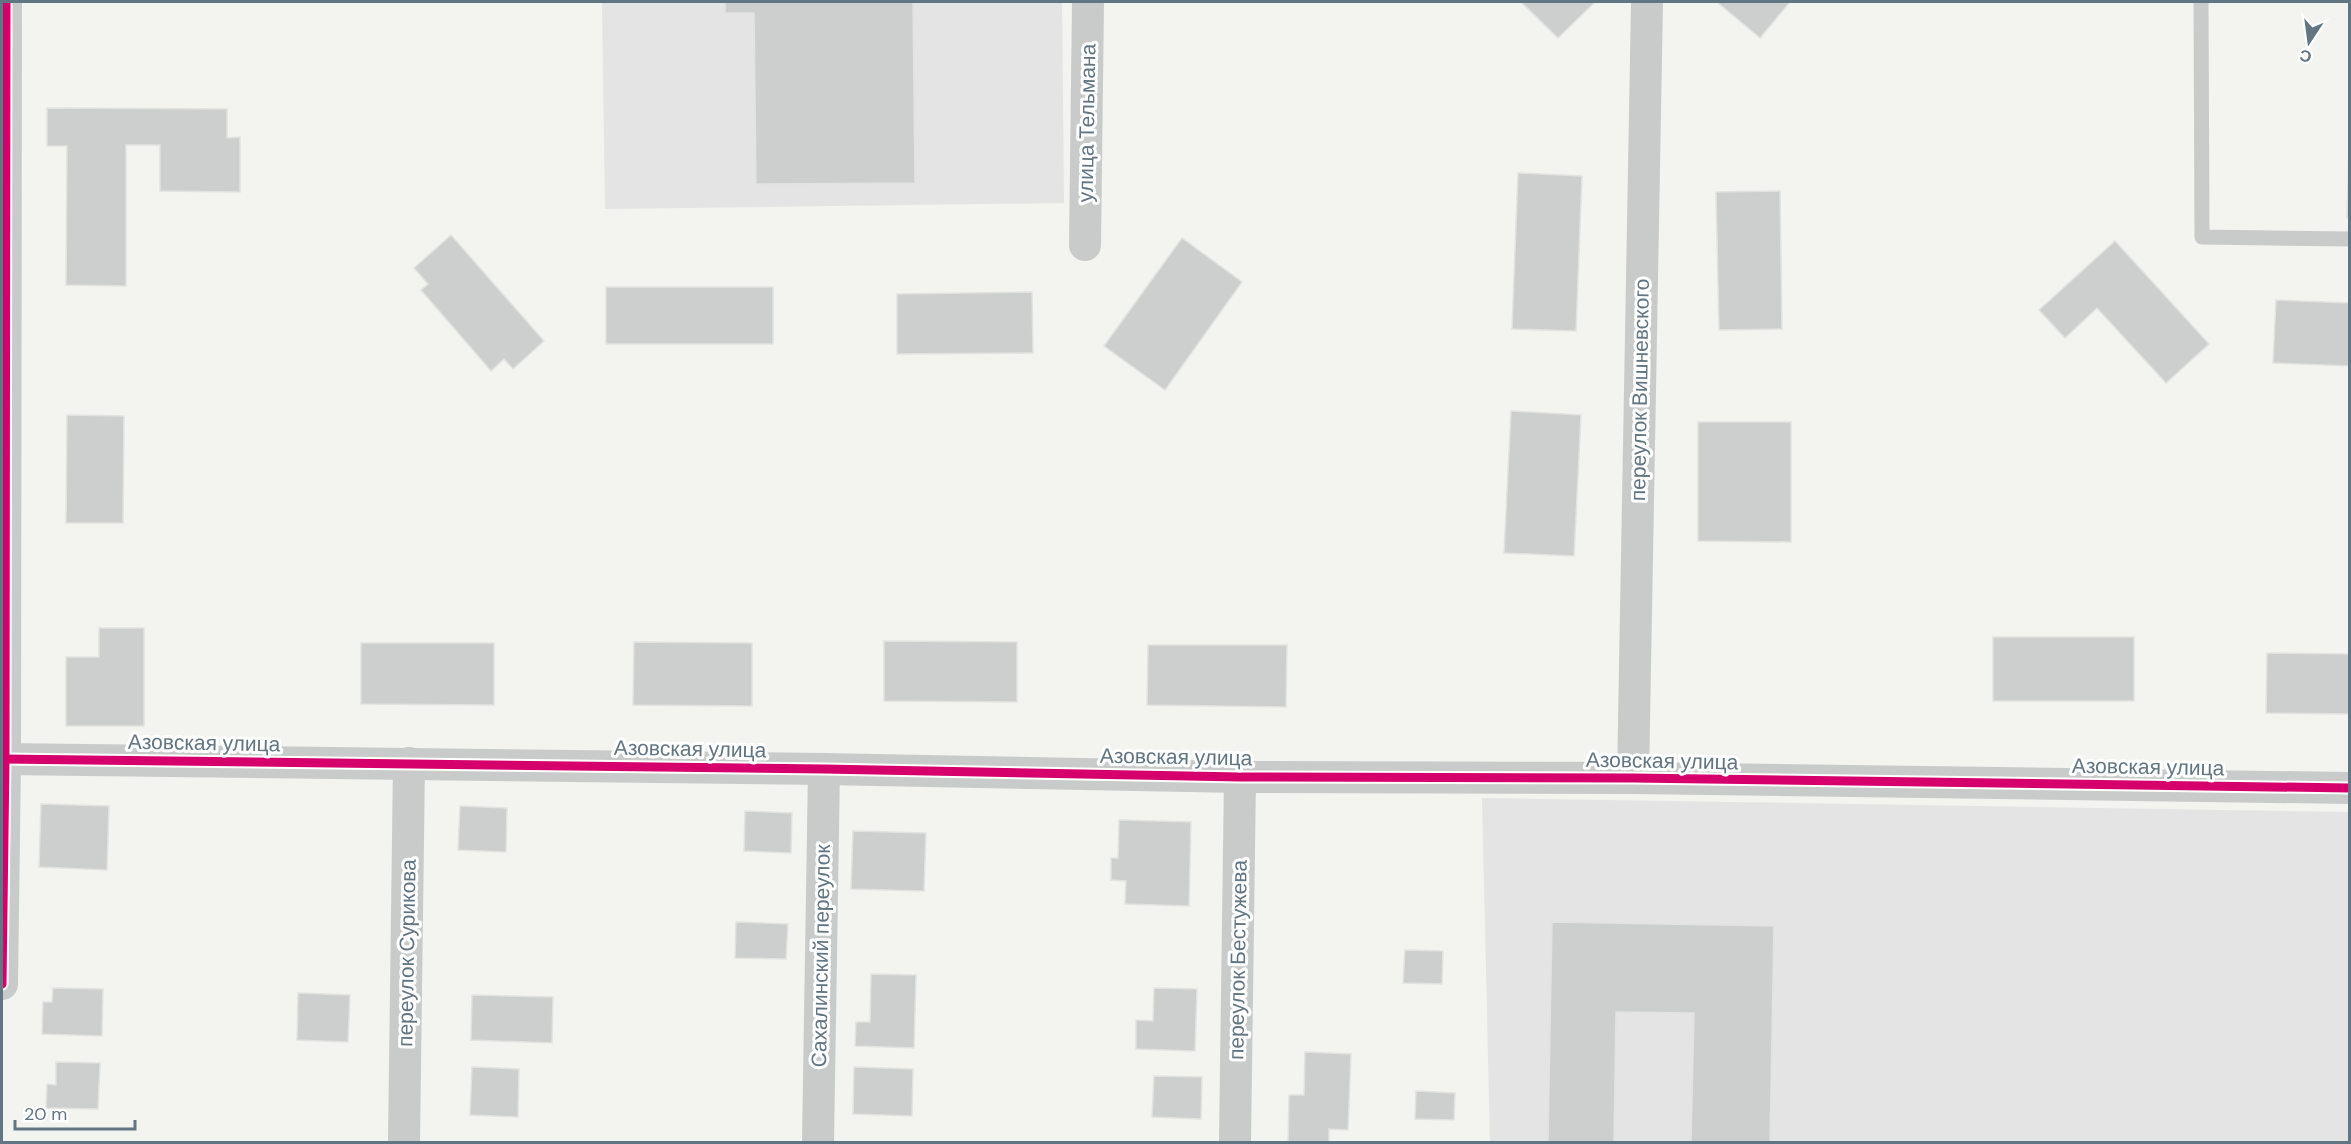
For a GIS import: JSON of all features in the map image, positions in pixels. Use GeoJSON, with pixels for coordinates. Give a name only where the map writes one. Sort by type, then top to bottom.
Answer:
{"type":"FeatureCollection","features":[{"type":"Feature","properties":{"kind":"street"},"geometry":{"type":"LineString","coordinates":[[2,984],[3,287],[6,2]]}},
{"type":"Feature","properties":{"kind":"street","name":"улица Тельмана"},"geometry":{"type":"LineString","coordinates":[[1085,245],[1088,2]]}},
{"type":"Feature","properties":{"kind":"street","name":"переулок Вишневского"},"geometry":{"type":"LineString","coordinates":[[1633,778],[1647,2]]}},
{"type":"Feature","properties":{"kind":"street","name":"Азовская улица"},"geometry":{"type":"LineString","coordinates":[[3,759],[824,769],[1240,777],[1633,778],[2349,788]]}},
{"type":"Feature","properties":{"kind":"street","name":"переулок Сурикова"},"geometry":{"type":"LineString","coordinates":[[404,1143],[409,763]]}},
{"type":"Feature","properties":{"kind":"street","name":"Сахалинский переулок"},"geometry":{"type":"LineString","coordinates":[[819,1143],[824,769]]}},
{"type":"Feature","properties":{"kind":"street","name":"переулок Бестужева"},"geometry":{"type":"LineString","coordinates":[[1235,1143],[1240,777]]}},
{"type":"Feature","properties":{"kind":"lane"},"geometry":{"type":"LineString","coordinates":[[2201,2],[2202,237],[2349,238]]}},
{"type":"Feature","properties":{"kind":"shaded area"},"geometry":{"type":"Polygon","coordinates":[[[602,2],[1062,2],[1064,203],[605,209],[602,2]]]}},
{"type":"Feature","properties":{"kind":"shaded area"},"geometry":{"type":"Polygon","coordinates":[[[1482,798],[2349,812],[2349,1142],[1490,1142],[1482,798]]]}},
{"type":"Feature","properties":{"kind":"building"},"geometry":{"type":"Polygon","coordinates":[[[725,2],[913,2],[915,183],[756,184],[754,13],[725,13],[725,2]]]}},
{"type":"Feature","properties":{"kind":"building"},"geometry":{"type":"Polygon","coordinates":[[[1521,2],[1595,2],[1558,38],[1521,2]]]}},
{"type":"Feature","properties":{"kind":"building"},"geometry":{"type":"Polygon","coordinates":[[[1717,2],[1790,2],[1760,38],[1717,2]]]}},
{"type":"Feature","properties":{"kind":"building"},"geometry":{"type":"Polygon","coordinates":[[[47,108],[227,109],[227,138],[240,137],[240,192],[160,191],[160,145],[126,145],[126,286],[66,285],[67,146],[47,146],[47,108]]]}},
{"type":"Feature","properties":{"kind":"building"},"geometry":{"type":"Polygon","coordinates":[[[2349,144],[2350,218],[2347,218],[2349,144]]]}},
{"type":"Feature","properties":{"kind":"building"},"geometry":{"type":"Polygon","coordinates":[[[1518,173],[1582,176],[1576,331],[1512,329],[1518,173]]]}},
{"type":"Feature","properties":{"kind":"building"},"geometry":{"type":"Polygon","coordinates":[[[1780,191],[1782,329],[1719,330],[1716,192],[1780,191]]]}},
{"type":"Feature","properties":{"kind":"building"},"geometry":{"type":"Polygon","coordinates":[[[451,235],[544,341],[513,369],[504,359],[491,371],[421,290],[428,284],[414,268],[451,235]]]}},
{"type":"Feature","properties":{"kind":"building"},"geometry":{"type":"Polygon","coordinates":[[[1182,238],[1242,282],[1165,390],[1104,346],[1182,238]]]}},
{"type":"Feature","properties":{"kind":"building"},"geometry":{"type":"Polygon","coordinates":[[[2115,241],[2209,344],[2166,383],[2097,308],[2065,338],[2039,310],[2115,241]]]}},
{"type":"Feature","properties":{"kind":"building"},"geometry":{"type":"Polygon","coordinates":[[[606,287],[773,287],[773,344],[606,344],[606,287]]]}},
{"type":"Feature","properties":{"kind":"building"},"geometry":{"type":"Polygon","coordinates":[[[1032,292],[1033,353],[897,354],[897,294],[1032,292]]]}},
{"type":"Feature","properties":{"kind":"building"},"geometry":{"type":"Polygon","coordinates":[[[2276,300],[2350,303],[2350,366],[2273,363],[2276,300]]]}},
{"type":"Feature","properties":{"kind":"building"},"geometry":{"type":"Polygon","coordinates":[[[1511,411],[1581,415],[1574,556],[1504,553],[1511,411]]]}},
{"type":"Feature","properties":{"kind":"building"},"geometry":{"type":"Polygon","coordinates":[[[67,415],[124,416],[123,523],[66,523],[67,415]]]}},
{"type":"Feature","properties":{"kind":"building"},"geometry":{"type":"Polygon","coordinates":[[[1698,422],[1791,422],[1791,542],[1698,541],[1698,422]]]}},
{"type":"Feature","properties":{"kind":"building"},"geometry":{"type":"Polygon","coordinates":[[[99,628],[144,628],[144,726],[66,726],[66,657],[99,657],[99,628]]]}},
{"type":"Feature","properties":{"kind":"building"},"geometry":{"type":"Polygon","coordinates":[[[1993,637],[2134,637],[2134,701],[1993,701],[1993,637]]]}},
{"type":"Feature","properties":{"kind":"building"},"geometry":{"type":"Polygon","coordinates":[[[884,641],[1017,642],[1017,702],[884,701],[884,641]]]}},
{"type":"Feature","properties":{"kind":"building"},"geometry":{"type":"Polygon","coordinates":[[[634,642],[752,643],[752,706],[633,705],[634,642]]]}},
{"type":"Feature","properties":{"kind":"building"},"geometry":{"type":"Polygon","coordinates":[[[361,643],[494,643],[494,705],[361,704],[361,643]]]}},
{"type":"Feature","properties":{"kind":"building"},"geometry":{"type":"Polygon","coordinates":[[[1148,645],[1287,645],[1286,707],[1147,705],[1148,645]]]}},
{"type":"Feature","properties":{"kind":"building"},"geometry":{"type":"Polygon","coordinates":[[[2267,653],[2350,654],[2350,714],[2266,713],[2267,653]]]}},
{"type":"Feature","properties":{"kind":"building"},"geometry":{"type":"Polygon","coordinates":[[[41,804],[109,806],[107,870],[39,867],[41,804]]]}},
{"type":"Feature","properties":{"kind":"building"},"geometry":{"type":"Polygon","coordinates":[[[460,806],[507,808],[506,852],[458,850],[460,806]]]}},
{"type":"Feature","properties":{"kind":"building"},"geometry":{"type":"Polygon","coordinates":[[[745,811],[792,813],[791,853],[744,851],[745,811]]]}},
{"type":"Feature","properties":{"kind":"building"},"geometry":{"type":"Polygon","coordinates":[[[1119,820],[1191,822],[1189,906],[1125,904],[1126,881],[1111,880],[1111,858],[1118,858],[1119,820]]]}},
{"type":"Feature","properties":{"kind":"building"},"geometry":{"type":"Polygon","coordinates":[[[853,831],[926,833],[924,891],[851,889],[853,831]]]}},
{"type":"Feature","properties":{"kind":"building"},"geometry":{"type":"Polygon","coordinates":[[[736,922],[788,924],[786,959],[735,958],[736,922]]]}},
{"type":"Feature","properties":{"kind":"building"},"geometry":{"type":"Polygon","coordinates":[[[1552,922],[1774,926],[1770,1142],[1691,1142],[1694,1013],[1616,1012],[1614,1142],[1548,1142],[1552,922]]]}},
{"type":"Feature","properties":{"kind":"building"},"geometry":{"type":"Polygon","coordinates":[[[1405,950],[1443,951],[1442,984],[1403,983],[1405,950]]]}},
{"type":"Feature","properties":{"kind":"building"},"geometry":{"type":"Polygon","coordinates":[[[871,974],[916,975],[914,1048],[855,1046],[856,1022],[870,1022],[871,974]]]}},
{"type":"Feature","properties":{"kind":"building"},"geometry":{"type":"Polygon","coordinates":[[[53,988],[103,989],[102,1036],[42,1034],[43,1002],[52,1002],[53,988]]]}},
{"type":"Feature","properties":{"kind":"building"},"geometry":{"type":"Polygon","coordinates":[[[1154,988],[1197,989],[1195,1051],[1136,1049],[1136,1020],[1153,1021],[1154,988]]]}},
{"type":"Feature","properties":{"kind":"building"},"geometry":{"type":"Polygon","coordinates":[[[298,993],[350,995],[348,1042],[297,1040],[298,993]]]}},
{"type":"Feature","properties":{"kind":"building"},"geometry":{"type":"Polygon","coordinates":[[[472,995],[553,997],[552,1043],[471,1040],[472,995]]]}},
{"type":"Feature","properties":{"kind":"building"},"geometry":{"type":"Polygon","coordinates":[[[1305,1052],[1351,1054],[1348,1130],[1329,1129],[1329,1142],[1288,1142],[1289,1095],[1304,1095],[1305,1052]]]}},
{"type":"Feature","properties":{"kind":"building"},"geometry":{"type":"Polygon","coordinates":[[[56,1062],[100,1063],[98,1109],[46,1108],[47,1084],[56,1085],[56,1062]]]}},
{"type":"Feature","properties":{"kind":"building"},"geometry":{"type":"Polygon","coordinates":[[[472,1067],[519,1069],[518,1117],[470,1115],[472,1067]]]}},
{"type":"Feature","properties":{"kind":"building"},"geometry":{"type":"Polygon","coordinates":[[[854,1067],[913,1069],[912,1116],[853,1114],[854,1067]]]}},
{"type":"Feature","properties":{"kind":"building"},"geometry":{"type":"Polygon","coordinates":[[[1154,1076],[1202,1077],[1201,1119],[1152,1117],[1154,1076]]]}},
{"type":"Feature","properties":{"kind":"building"},"geometry":{"type":"Polygon","coordinates":[[[1416,1091],[1455,1093],[1454,1120],[1415,1119],[1416,1091]]]}},
{"type":"Feature","properties":{"kind":"cycle path"},"geometry":{"type":"LineString","coordinates":[[2,984],[5,759],[6,2]]}},
{"type":"Feature","properties":{"kind":"cycle path"},"geometry":{"type":"LineString","coordinates":[[2,759],[824,769],[1240,777],[1633,778],[2350,788]]}}]}
